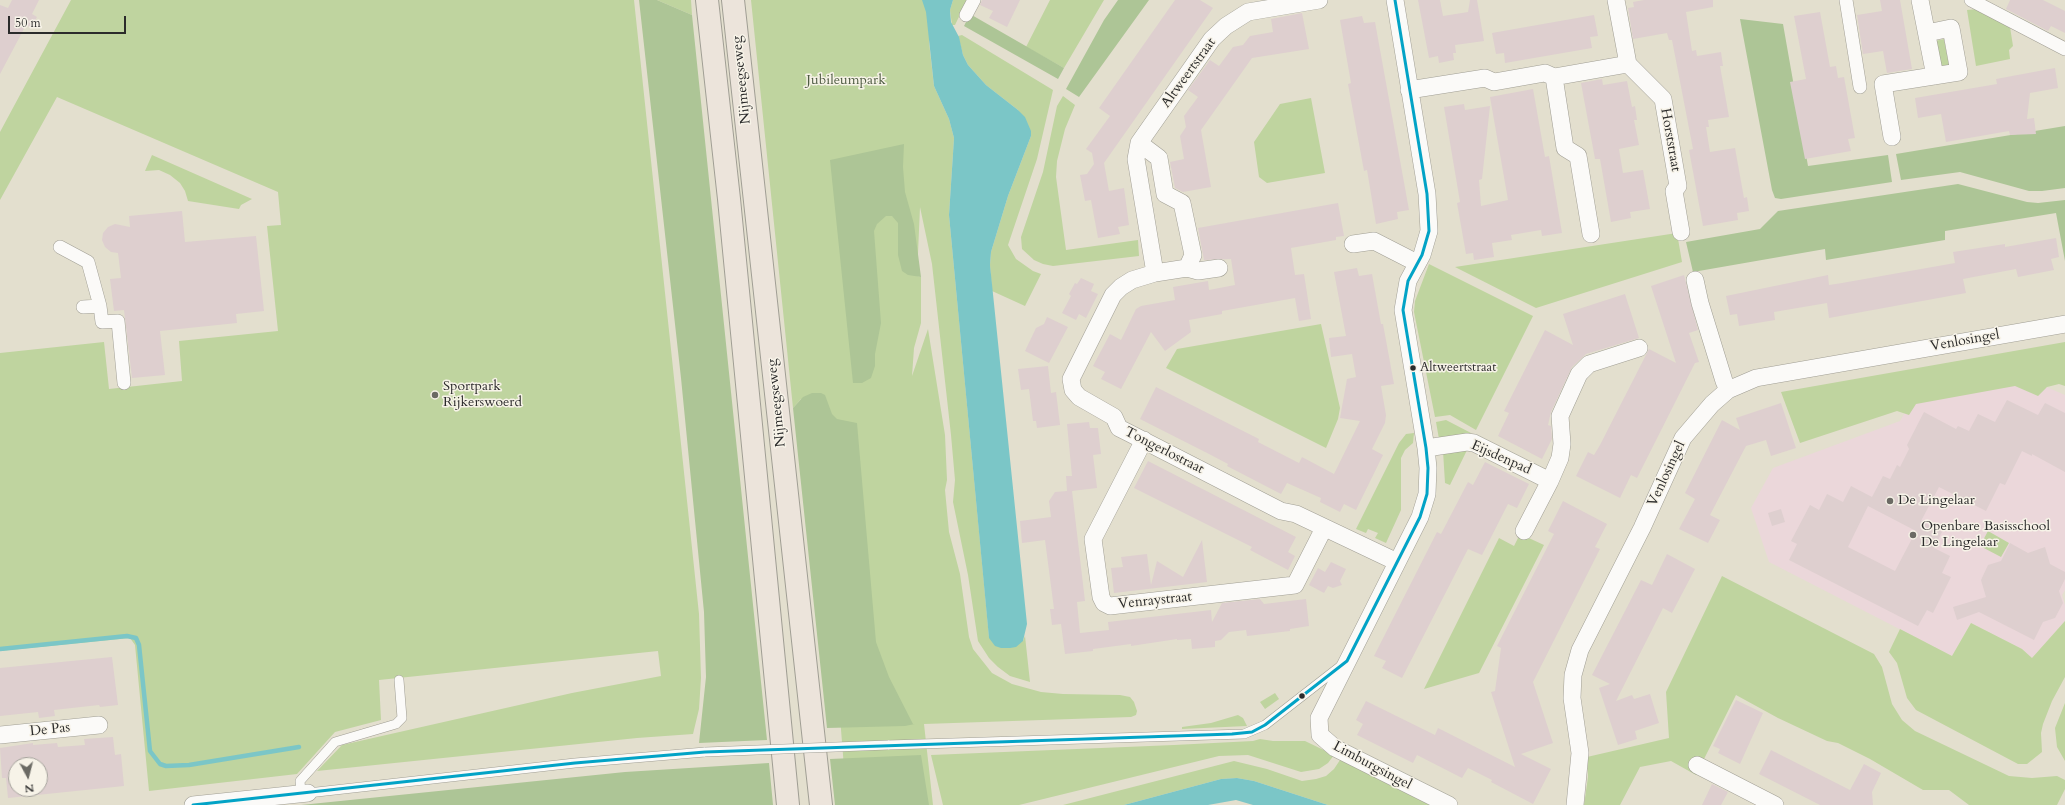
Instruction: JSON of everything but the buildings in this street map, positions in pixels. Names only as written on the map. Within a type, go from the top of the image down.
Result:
[{"type":"highway","name":"Nijmeegseweg","points":[[708,0],[730,207],[788,805]]},
{"type":"highway","name":"Nijmeegseweg","points":[[733,0],[821,805]]},
{"type":"street","points":[[966,15],[974,0]]},
{"type":"street","name":"Altweertstraat","points":[[1138,143],[1212,39],[1226,26],[1248,12],[1319,0]]},
{"type":"street","name":"Limburgsingel","points":[[1395,0],[1427,194],[1429,231],[1417,263],[1408,281],[1403,310],[1426,448],[1428,468],[1427,494],[1420,517],[1319,718],[1320,735],[1335,748],[1449,805]]},
{"type":"street","points":[[1409,90],[1485,78],[1494,82],[1545,73],[1554,78],[1628,64],[1616,0]]},
{"type":"street","points":[[1846,0],[1860,87]]},
{"type":"street","points":[[1920,0],[1935,76]]},
{"type":"street","points":[[1971,0],[2065,49]]},
{"type":"street","points":[[1892,137],[1883,84],[1959,72],[1951,28],[1927,33]]},
{"type":"street","name":"Horststraat","points":[[1628,64],[1663,99],[1678,186],[1674,191],[1681,232]]},
{"type":"street","points":[[1554,78],[1566,148],[1578,156],[1591,234]]},
{"type":"street","points":[[1155,273],[1136,159],[1138,143],[1159,158],[1165,194],[1182,203],[1193,255],[1187,268]]},
{"type":"street","points":[[1353,244],[1374,241],[1417,263]]},
{"type":"street","points":[[60,247],[88,262],[100,306],[102,322],[118,321],[124,383]]},
{"type":"street","name":"Tongerlostraat","points":[[1219,268],[1198,271],[1187,268],[1155,273],[1132,280],[1121,287],[1113,295],[1071,379],[1073,390],[1079,397],[1114,417],[1119,428],[1282,511],[1296,514],[1397,562]]},
{"type":"street","points":[[1695,280],[1700,303],[1728,390]]},
{"type":"street","points":[[83,307],[100,306]]},
{"type":"street","name":"Venlosingel","points":[[1575,805],[1580,753],[1572,698],[1573,675],[1580,650],[1642,528],[1683,438],[1712,404],[1728,390],[1756,378],[2065,324]]},
{"type":"street","points":[[1524,531],[1550,481],[1560,458],[1562,444],[1560,416],[1579,374],[1589,364],[1639,348]]},
{"type":"street","name":"Venraystraat","points":[[1144,440],[1093,539],[1101,597],[1104,604],[1110,606],[1295,585],[1324,528]]},
{"type":"street","name":"Eijsdenpad","points":[[1426,448],[1467,442],[1474,443],[1550,481]]},
{"type":"street","name":"De Pas","points":[[0,735],[100,725]]},
{"type":"street","points":[[1697,764],[1757,801],[1775,805]]},
{"type":"street","points":[[193,805],[304,794]]},
{"type":"lane","points":[[399,680],[402,718],[396,724],[335,742],[300,781],[304,794],[575,763],[705,752],[1244,734],[1265,725],[1347,661]]},
{"type":"shaded area","name":"Openbare Basisschool De Lingelaar","points":[[2006,380],[2044,386],[2065,395],[2065,590],[2062,595],[2065,605],[2065,621],[2032,658],[2022,649],[1971,623],[1952,656],[1769,562],[1751,508],[1773,468],[1900,421],[1915,396]]},
{"type":"green space","name":"Sportpark Rijkerswoerd","points":[[71,0],[634,0],[699,614],[701,678],[699,709],[693,734],[637,738],[317,771],[342,745],[572,693],[661,676],[658,651],[379,680],[381,720],[335,732],[297,774],[149,791],[135,645],[130,638],[0,651],[0,353],[104,342],[109,389],[182,381],[179,341],[278,331],[267,226],[281,225],[278,192],[57,97],[0,200],[0,132]]},
{"type":"green space","points":[[639,0],[657,0],[692,15],[767,740],[699,743],[706,677],[704,612],[681,378]]},
{"type":"green space","points":[[657,0],[691,0],[692,15]]},
{"type":"green space","name":"Jubileumpark","points":[[751,0],[932,0],[929,42],[934,86],[949,119],[954,138],[949,215],[989,637],[1023,641],[1025,636],[1030,682],[1010,676],[998,667],[989,658],[978,641],[968,575],[953,502],[955,480],[932,264],[920,207],[917,276],[921,277],[921,323],[914,348],[912,376],[928,329],[945,435],[947,480],[945,490],[949,532],[960,574],[969,637],[973,649],[992,673],[1012,684],[1041,692],[1120,695],[1130,697],[1134,702],[1137,711],[1136,715],[1131,717],[924,724],[933,805],[847,805],[840,717],[801,399],[793,408]]},
{"type":"green space","points":[[953,0],[967,0],[955,25],[952,25],[950,10]]},
{"type":"green space","points":[[1050,0],[1104,0],[1064,68],[1026,47]]},
{"type":"green space","points":[[1118,0],[1149,0],[1079,97],[1066,89],[1104,20]]},
{"type":"green space","points":[[1978,9],[2010,27],[2013,46],[2009,50],[2010,59],[1976,66],[1967,10]]},
{"type":"green space","points":[[970,14],[1064,68],[1058,79],[964,26]]},
{"type":"green space","points":[[1740,19],[1783,24],[1808,166],[1888,155],[1892,182],[1781,199],[1775,198],[1772,190]]},
{"type":"green space","points":[[962,35],[1053,90],[1037,159],[1008,245],[1016,259],[1033,271],[1041,274],[1025,306],[992,291],[990,265],[991,252],[1008,196],[1031,136],[1018,110],[986,85],[968,65],[963,55],[958,36]]},
{"type":"green space","points":[[1944,39],[1949,65],[1939,67],[1935,41]]},
{"type":"green space","points":[[1063,96],[1075,105],[1065,129],[1057,161],[1056,177],[1066,250],[1138,240],[1139,256],[1053,266],[1034,260],[1022,249],[1021,237],[1043,172],[1057,106]]},
{"type":"green space","points":[[1311,98],[1325,173],[1267,183],[1259,177],[1254,142],[1280,104]]},
{"type":"green space","points":[[2065,126],[2065,188],[2029,191],[1960,172],[1901,180],[1896,154]]},
{"type":"green space","points":[[904,144],[903,167],[905,192],[914,224],[921,277],[908,275],[902,271],[898,255],[898,223],[892,216],[886,216],[877,224],[874,231],[881,323],[875,354],[875,366],[871,378],[862,383],[853,383],[830,160]]},
{"type":"green space","points":[[152,155],[252,199],[241,205],[239,209],[188,201],[185,191],[180,183],[170,175],[159,170],[145,171]]},
{"type":"green space","points":[[1958,184],[2027,202],[2038,203],[2065,200],[2065,261],[2056,213],[1945,231],[1945,240],[1826,260],[1825,249],[1693,272],[1686,242],[1760,229],[1778,211]]},
{"type":"green space","points":[[1677,233],[1682,262],[1536,308],[1455,267]]},
{"type":"green space","points":[[1429,264],[1533,316],[1476,430],[1450,415],[1435,417],[1414,312],[1415,301]]},
{"type":"green space","points":[[1321,324],[1340,408],[1338,419],[1326,448],[1166,368],[1177,349]]},
{"type":"green space","points":[[2065,342],[2065,386],[2059,384],[2047,387],[2038,396],[2015,386],[1916,404],[1909,415],[1897,411],[1800,443],[1781,392]]},
{"type":"green space","points":[[812,393],[821,393],[825,395],[832,414],[837,419],[857,423],[876,642],[889,677],[913,724],[915,724],[905,726],[827,728],[793,408],[803,397]]},
{"type":"green space","points":[[1446,420],[1471,433],[1469,435],[1439,439],[1436,422]]},
{"type":"green space","points":[[1414,433],[1413,443],[1405,450],[1401,458],[1401,510],[1386,543],[1375,538],[1378,533],[1368,529],[1366,533],[1356,529],[1399,443],[1406,434]]},
{"type":"green space","points":[[1469,446],[1450,485],[1445,483],[1443,451]]},
{"type":"green space","points":[[1988,531],[2009,543],[2001,557],[1980,546]]},
{"type":"green space","points":[[1520,534],[1544,545],[1479,673],[1424,689],[1499,538],[1514,546]]},
{"type":"green space","points":[[1722,576],[1874,654],[1882,667],[1892,704],[1902,720],[1915,731],[2009,776],[2032,778],[2057,776],[2065,780],[2065,789],[2057,805],[1969,805],[1949,790],[1923,790],[1870,759],[1838,743],[1827,741],[1778,718],[1736,695],[1696,775],[1671,761],[1640,767],[1620,805],[1584,805],[1588,777],[1587,757],[1669,738],[1666,692]]},
{"type":"green space","points":[[2065,621],[2065,677],[2052,701],[2043,724],[2041,733],[2042,752],[2027,764],[2018,764],[1916,710],[1907,698],[1897,663],[1889,652],[1900,629],[1952,656],[1971,623],[2022,649],[2032,658]]},
{"type":"green space","points":[[1275,693],[1279,699],[1265,709],[1260,702]]},
{"type":"green space","points":[[2065,703],[2065,761],[2057,747],[2055,728]]},
{"type":"green space","points":[[1238,715],[1243,718],[1247,726],[1182,729],[1182,727],[1211,723]]},
{"type":"green space","points":[[1260,739],[1273,741],[1305,741],[1334,755],[1328,763],[1319,769],[1301,772],[1248,755],[1219,756],[1019,805],[943,805],[931,755],[1174,745],[1253,741]]},
{"type":"green space","points":[[921,755],[929,805],[835,805],[830,759]]},
{"type":"green space","points":[[1342,757],[1436,805],[1328,805],[1254,781],[1237,778],[1221,779],[1124,805],[1063,805],[1234,761],[1267,769],[1302,781],[1316,779],[1326,776],[1334,769]]},
{"type":"green space","points":[[769,763],[773,805],[301,805],[625,772]]},
{"type":"water","points":[[922,0],[953,0],[950,10],[951,22],[959,37],[963,55],[968,65],[986,85],[1025,117],[1031,131],[1031,136],[1008,196],[991,252],[990,265],[1027,624],[1023,641],[1016,647],[1010,648],[995,646],[989,638],[949,215],[954,138],[949,119],[934,86],[926,12]]},
{"type":"water","points":[[1237,778],[1254,781],[1328,805],[1253,805],[1236,800],[1208,805],[1124,805],[1221,779]]},
{"type":"waterway","points":[[0,649],[127,636],[136,638],[139,645],[150,751],[160,764],[166,766],[189,765],[299,747]]},
{"type":"transit line","points":[[193,805],[575,763],[705,752],[1232,734],[1252,732],[1265,725],[1347,661],[1420,517],[1427,494],[1428,468],[1426,448],[1403,310],[1408,281],[1422,255],[1429,231],[1427,194],[1395,0]]},
{"type":"place","name":"Altweertstraat","points":[[1413,368]]},
{"type":"place","name":"Sportpark Rijkerswoerd","points":[[435,395]]},
{"type":"place","name":"De Lingelaar","points":[[1890,501]]},
{"type":"place","name":"Openbare Basisschool De Lingelaar","points":[[1913,535]]}]
